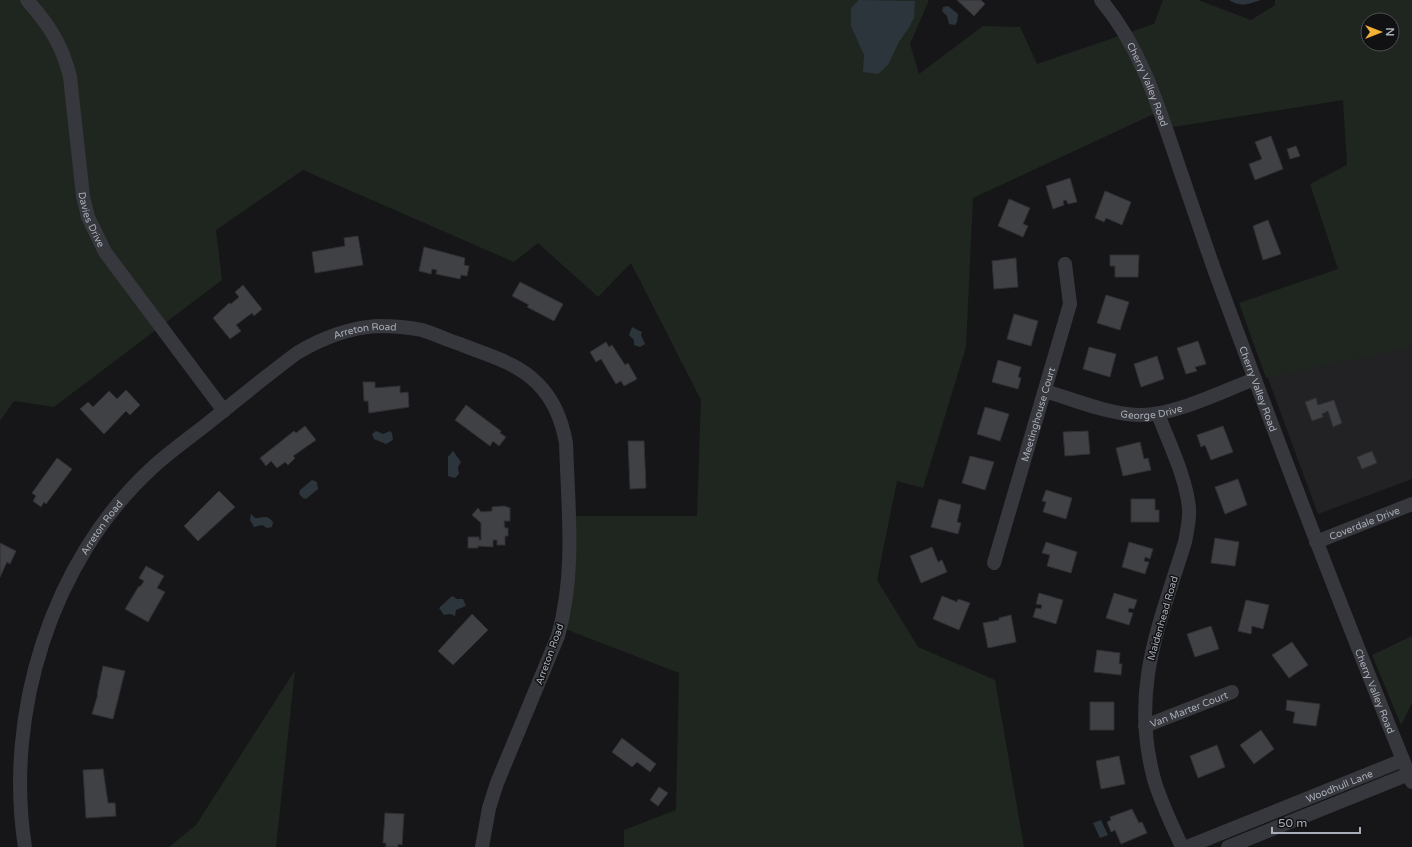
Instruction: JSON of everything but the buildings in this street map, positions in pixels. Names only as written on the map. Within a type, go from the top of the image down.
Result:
[{"type":"street","name":"Davies Drive","points":[[27,0],[48,24],[65,59],[70,77],[83,196],[88,217],[96,235],[106,252],[224,411]]},
{"type":"street","name":"Cherry Valley Road","points":[[1101,0],[1123,30],[1150,82],[1205,244],[1255,379],[1316,542],[1410,778]]},
{"type":"street","name":"Meetinghouse Court","points":[[994,564],[1070,304],[1065,264]]},
{"type":"street","name":"Arreton Road","points":[[25,847],[21,807],[21,746],[26,709],[38,657],[56,607],[84,553],[101,527],[124,497],[150,470],[290,358],[316,342],[340,333],[378,326],[423,330],[508,363],[524,372],[538,383],[556,410],[563,426],[566,451],[570,562],[569,586],[564,613],[558,636],[489,808],[482,847]]},
{"type":"street","name":"George Drive","points":[[1045,391],[1122,414],[1158,414],[1176,409],[1255,379]]},
{"type":"street","name":"Maidenhead Road","points":[[1158,414],[1186,493],[1189,509],[1185,542],[1153,644],[1144,695],[1145,726],[1154,780],[1182,847]]},
{"type":"street","name":"Coverdale Drive","points":[[1316,542],[1412,504]]},
{"type":"street","name":"Van Marter Court","points":[[1145,726],[1232,692]]},
{"type":"street","name":"Woodhull Lane","points":[[1187,847],[1404,760]]},
{"type":"street","name":"Woodhull Lane","points":[[1228,847],[1410,778]]},
{"type":"shaded area","points":[[0,0],[929,0],[910,44],[919,74],[983,26],[1020,27],[1037,64],[1154,24],[1163,0],[1198,0],[1251,20],[1275,5],[1275,0],[1412,0],[1412,347],[1266,378],[1239,303],[1338,269],[1310,184],[1347,165],[1343,100],[1161,129],[1154,114],[973,198],[966,347],[923,488],[897,481],[877,580],[918,647],[995,680],[1024,847],[624,847],[624,830],[676,810],[679,673],[560,627],[568,516],[697,516],[701,400],[631,263],[598,297],[538,243],[514,262],[303,170],[216,230],[222,280],[54,407],[14,401],[0,421]]},
{"type":"shaded area","points":[[859,0],[915,1],[914,18],[899,42],[888,65],[878,74],[863,72],[864,55],[851,26],[851,8]]},
{"type":"shaded area","points":[[1229,0],[1261,0],[1242,5]]},
{"type":"shaded area","points":[[948,6],[958,14],[955,25],[949,24],[947,16],[942,11],[943,7]]},
{"type":"shaded area","points":[[1412,319],[1412,479],[1318,514],[1266,373]]},
{"type":"shaded area","points":[[632,327],[642,332],[641,335],[645,344],[640,347],[634,345],[634,340],[629,335]]},
{"type":"shaded area","points":[[376,431],[383,434],[390,431],[392,433],[393,440],[386,444],[374,439],[372,434]]},
{"type":"shaded area","points":[[453,451],[461,462],[458,467],[459,474],[455,478],[448,476],[448,457]]},
{"type":"shaded area","points":[[312,480],[317,482],[318,489],[306,499],[303,498],[299,494],[300,490]]},
{"type":"shaded area","points":[[251,514],[255,518],[266,517],[270,519],[273,522],[272,527],[267,528],[262,525],[254,527],[250,520]]},
{"type":"shaded area","points":[[452,596],[457,599],[463,599],[466,606],[456,610],[455,616],[450,614],[444,615],[439,608]]},
{"type":"shaded area","points":[[1412,636],[1412,703],[1401,725],[1372,655]]},
{"type":"shaded area","points":[[295,670],[276,847],[169,847],[196,825]]},
{"type":"shaded area","points":[[1101,820],[1108,835],[1100,838],[1093,823]]}]
